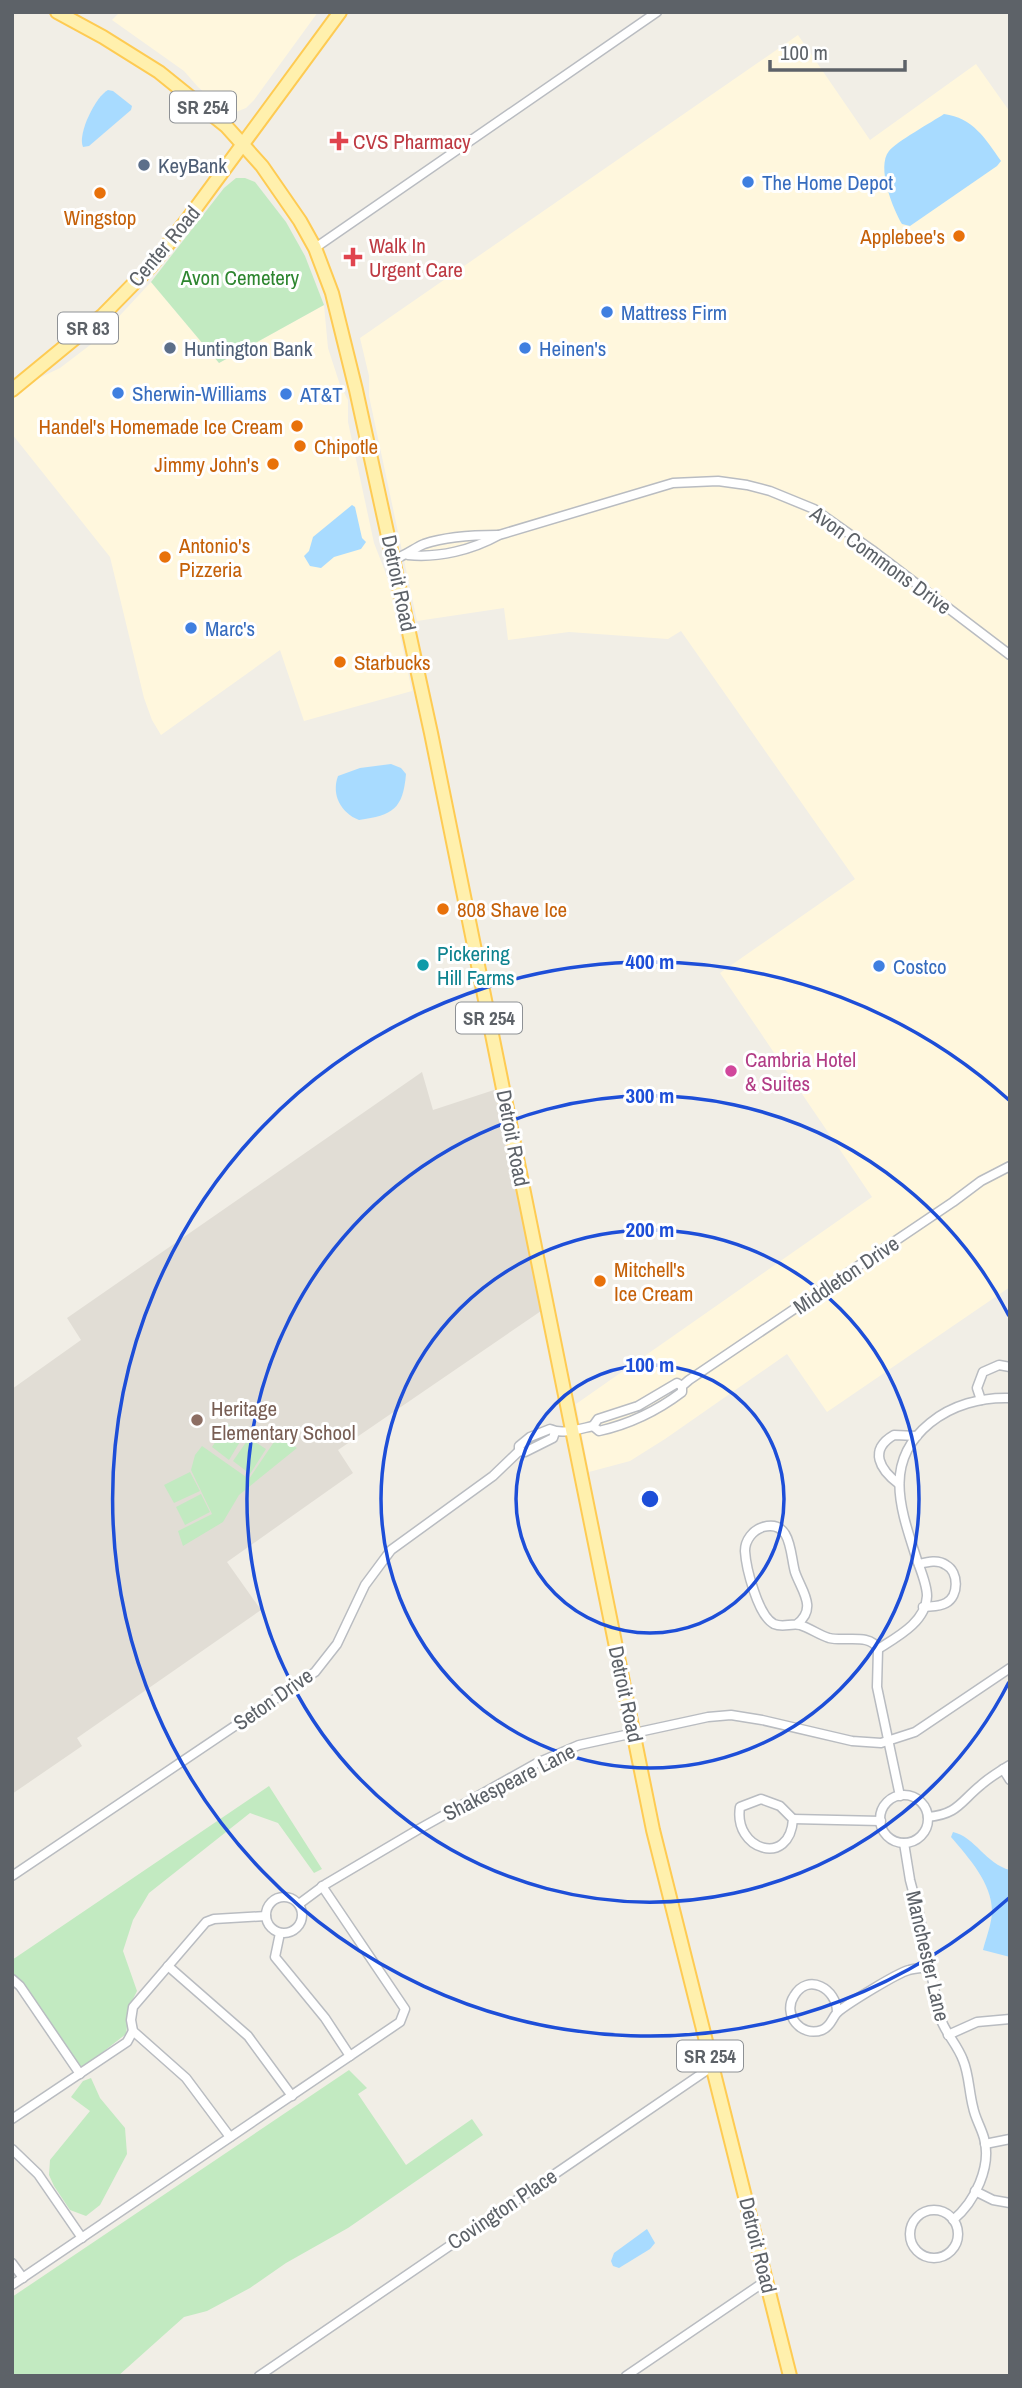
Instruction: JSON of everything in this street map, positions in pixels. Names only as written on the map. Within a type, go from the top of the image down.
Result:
[{"type":"main road","name":"Detroit Road","points":[[57,12],[166,77],[226,126],[243,144],[278,188],[315,248],[342,326],[431,733],[653,1830],[790,2376]]},
{"type":"main road","name":"Center Road","points":[[12,390],[102,316],[150,267],[340,12]]},
{"type":"street","points":[[315,248],[657,12]]},
{"type":"street","name":"Avon Commons Drive","points":[[394,559],[478,547],[499,535],[647,489],[718,481],[747,485],[770,491],[814,509],[1010,654]]},
{"type":"street","name":"Middleton Drive","points":[[572,1431],[593,1426],[598,1419],[638,1406],[677,1383],[682,1385],[981,1181],[1010,1166]]},
{"type":"street","points":[[981,1400],[977,1388],[983,1372],[999,1365],[1010,1367]]},
{"type":"street","points":[[878,1650],[912,1625],[927,1595],[901,1505],[898,1483],[904,1457],[917,1436],[947,1412],[981,1400],[1010,1398]]},
{"type":"street","name":"Seton Drive","points":[[12,1876],[315,1672],[337,1644],[365,1585],[391,1549],[493,1476],[530,1437],[550,1429],[555,1432],[572,1431]]},
{"type":"street","points":[[898,1483],[882,1469],[879,1460],[881,1447],[894,1435],[917,1436]]},
{"type":"street","points":[[797,1624],[805,1616],[808,1604],[796,1574],[791,1544],[779,1529],[762,1527],[754,1531],[746,1543],[751,1580],[767,1619],[780,1626],[797,1624],[832,1639],[873,1642],[878,1650],[877,1687],[900,1796]]},
{"type":"street","points":[[919,1564],[934,1562],[947,1565],[952,1569],[956,1581],[950,1601],[943,1605],[923,1607]]},
{"type":"street","name":"Shakespeare Lane","points":[[299,1904],[322,1886],[537,1763],[579,1745],[708,1717],[731,1715],[852,1741],[871,1744],[888,1741],[925,1726],[1010,1668]]},
{"type":"street","points":[[928,1817],[944,1815],[957,1809],[981,1784],[1006,1767],[1010,1780]]},
{"type":"street","points":[[900,1796],[910,1796],[920,1802],[928,1817],[927,1828],[920,1838],[904,1843],[888,1836],[881,1821],[881,1813],[887,1803],[900,1796]]},
{"type":"street","points":[[793,1819],[793,1828],[787,1840],[774,1848],[761,1849],[746,1836],[739,1812],[740,1807],[761,1799],[780,1806],[793,1819],[881,1821]]},
{"type":"street","name":"Manchester Lane","points":[[904,1843],[940,2017],[963,2060],[973,2110],[985,2144],[983,2172],[966,2207],[953,2220]]},
{"type":"street","points":[[12,2286],[400,2022],[405,2009],[322,1886]]},
{"type":"street","points":[[287,1897],[299,1904],[303,1916],[300,1924],[290,1933],[280,1933],[271,1927],[266,1916],[270,1904],[287,1897]]},
{"type":"street","points":[[12,2105],[16,2117],[127,2042],[132,2031],[133,2007],[206,1922],[214,1919],[266,1916]]},
{"type":"street","points":[[280,1933],[275,1957],[325,2018],[350,2056]]},
{"type":"street","points":[[168,1966],[248,2036],[292,2095]]},
{"type":"street","points":[[837,2012],[832,1993],[814,1984],[796,1992],[790,2004],[792,2018],[800,2028],[820,2031],[835,2019],[837,2012],[906,1970],[930,1968]]},
{"type":"street","points":[[12,1979],[20,1986],[80,2074]]},
{"type":"street","points":[[948,2035],[977,2022],[1010,2019]]},
{"type":"street","points":[[132,2031],[186,2078],[230,2137]]},
{"type":"street","name":"Covington Place","points":[[260,2376],[713,2066]]},
{"type":"street","points":[[985,2144],[1010,2139]]},
{"type":"street","points":[[12,2149],[38,2174],[82,2238]]},
{"type":"street","points":[[975,2191],[993,2200],[1010,2203]]},
{"type":"street","points":[[941,2211],[953,2220],[957,2226],[957,2241],[949,2253],[935,2258],[916,2249],[910,2235],[919,2215],[941,2211]]},
{"type":"street","points":[[12,2263],[23,2278]]},
{"type":"street","points":[[625,2376],[767,2280]]},
{"type":"shaded area","points":[[120,12],[318,12],[254,100],[246,108],[236,112],[224,110],[184,71],[112,20]]},
{"type":"shaded area","points":[[798,35],[870,140],[976,64],[1010,112],[1010,1287],[827,1412],[787,1354],[630,1461],[589,1472],[576,1404],[872,1197],[720,973],[855,879],[681,631],[668,639],[569,632],[508,640],[504,608],[417,621],[369,396],[369,376],[360,338]]},
{"type":"shaded area","points":[[151,282],[219,363],[324,305],[328,348],[348,400],[348,422],[374,543],[388,579],[412,691],[304,721],[280,650],[161,735],[144,698],[110,557],[12,434],[12,398],[39,378],[60,368],[98,339]]},
{"type":"shaded area","name":"Heritage Elementary School","points":[[422,1072],[433,1110],[497,1089],[541,1311],[338,1450],[353,1473],[227,1562],[261,1610],[77,1738],[82,1746],[12,1794],[12,1389],[81,1340],[67,1318]]},
{"type":"green space","name":"Avon Cemetery","points":[[236,178],[255,182],[286,222],[305,256],[324,305],[219,363],[151,282],[224,188]]},
{"type":"green space","points":[[227,1424],[244,1435],[229,1460],[212,1447]]},
{"type":"green space","points":[[278,1436],[297,1448],[239,1495],[223,1522],[183,1546],[178,1531],[212,1514],[191,1470],[195,1455],[202,1446],[249,1479]]},
{"type":"green space","points":[[249,1438],[266,1449],[250,1474],[233,1461]]},
{"type":"green space","points":[[190,1472],[200,1491],[174,1503],[164,1485]]},
{"type":"green space","points":[[201,1494],[210,1512],[185,1525],[176,1507]]},
{"type":"green space","points":[[269,1786],[322,1869],[314,1873],[278,1823],[250,1813],[149,1893],[133,1920],[123,1951],[137,1991],[130,2005],[126,2034],[81,2069],[12,1976],[12,1960]]},
{"type":"green space","points":[[349,2070],[367,2088],[358,2094],[406,2165],[472,2119],[483,2135],[348,2228],[286,2263],[250,2288],[207,2311],[184,2317],[118,2376],[12,2376],[12,2297]]},
{"type":"green space","points":[[91,2078],[100,2098],[125,2128],[127,2154],[100,2205],[86,2216],[70,2210],[49,2175],[50,2160],[90,2111],[71,2097],[83,2081]]},
{"type":"water","points":[[108,90],[132,106],[131,110],[89,146],[83,147],[83,133],[89,116],[98,100]]},
{"type":"water","points":[[944,114],[971,125],[984,137],[1001,161],[910,226],[902,224],[887,188],[885,158],[899,143]]},
{"type":"water","points":[[352,505],[355,507],[362,538],[366,542],[361,549],[334,557],[321,568],[310,566],[304,556],[309,551],[313,537]]},
{"type":"water","points":[[391,764],[401,768],[406,774],[399,803],[380,816],[359,820],[347,813],[337,796],[338,776],[360,768]]},
{"type":"water","points":[[953,1832],[968,1839],[994,1862],[1010,1870],[1010,1957],[983,1950],[991,1920],[991,1901],[978,1871],[951,1837]]},
{"type":"water","points":[[647,2229],[655,2243],[650,2249],[619,2268],[613,2266],[611,2261],[614,2253]]},
{"type":"place","name":"CVS Pharmacy","points":[[339,141]]},
{"type":"place","name":"KeyBank","points":[[144,165]]},
{"type":"place","name":"The Home Depot","points":[[748,182]]},
{"type":"place","name":"Wingstop","points":[[100,193]]},
{"type":"place","name":"Applebee's","points":[[959,236]]},
{"type":"place","name":"Walk In Urgent Care","points":[[353,257]]},
{"type":"place","name":"Mattress Firm","points":[[607,312]]},
{"type":"place","name":"Huntington Bank","points":[[170,348]]},
{"type":"place","name":"Heinen's","points":[[525,348]]},
{"type":"place","name":"Sherwin-Williams","points":[[118,393]]},
{"type":"place","name":"AT&T","points":[[286,394]]},
{"type":"place","name":"Handel's Homemade Ice Cream","points":[[297,426]]},
{"type":"place","name":"Chipotle","points":[[300,446]]},
{"type":"place","name":"Jimmy John's","points":[[273,464]]},
{"type":"place","name":"Antonio's Pizzeria","points":[[165,557]]},
{"type":"place","name":"Marc's","points":[[191,628]]},
{"type":"place","name":"Starbucks","points":[[340,662]]},
{"type":"place","name":"808 Shave Ice","points":[[443,909]]},
{"type":"place","name":"Pickering Hill Farms","points":[[423,965]]},
{"type":"place","name":"Costco","points":[[879,966]]},
{"type":"place","name":"Cambria Hotel & Suites","points":[[731,1071]]},
{"type":"place","name":"Mitchell's Ice Cream","points":[[600,1281]]},
{"type":"place","name":"Heritage Elementary School","points":[[197,1420]]}]
